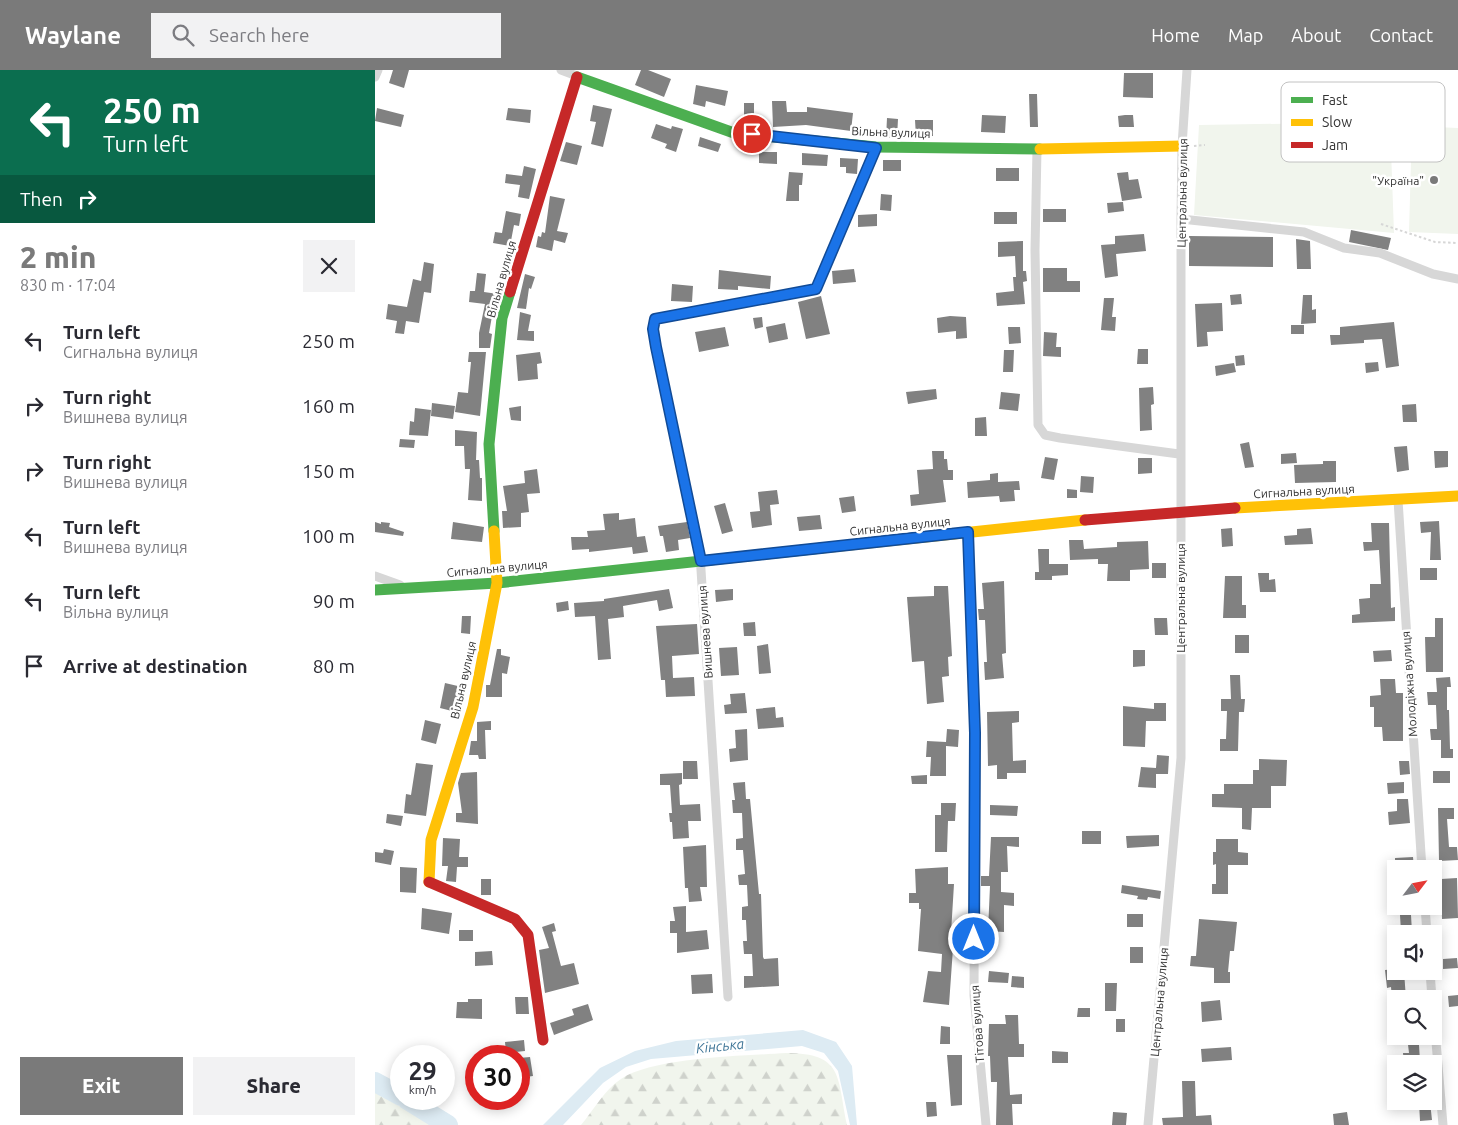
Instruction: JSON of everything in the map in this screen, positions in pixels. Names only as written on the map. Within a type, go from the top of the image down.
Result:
[{"type":"street","points":[[375,77],[378,70]]},
{"type":"street","points":[[561,70],[577,76]]},
{"type":"street","name":"Центральна вулиця","points":[[1148,1125],[1181,758],[1179,454],[1181,218],[1182,146],[1187,70]]},
{"type":"street","name":"Вільна вулиця","points":[[543,1040],[528,935],[515,919],[429,883],[431,840],[473,707],[497,583],[489,444],[502,318],[577,76],[734,133],[876,148],[1182,146]]},
{"type":"street","name":"Вишнева вулиця","points":[[728,997],[701,561],[653,329],[655,319],[816,289],[876,148]]},
{"type":"street","points":[[1037,148],[1035,250],[1038,425],[1045,435],[1179,454]]},
{"type":"street","points":[[1181,218],[1304,232],[1344,248],[1380,252],[1433,274],[1458,279]]},
{"type":"street","name":"Сигнальна вулиця","points":[[375,590],[497,583],[968,532],[1180,512],[1458,496]]},
{"type":"street","name":"Молодіжна вулиця","points":[[1398,500],[1421,860]]},
{"type":"street","name":"Тітова вулиця","points":[[968,532],[975,733],[974,995],[986,1125]]},
{"type":"street","points":[[375,576],[409,588]]},
{"type":"street","points":[[1436,1045],[1443,1125]]},
{"type":"path","points":[[1381,224],[1435,242],[1458,243]]},
{"type":"green space","points":[[1281,124],[1281,162],[1391,162],[1394,233],[1194,215],[1199,125]]},
{"type":"green space","name":"\"Україна\"","points":[[1445,127],[1458,128],[1458,234],[1409,232],[1411,162],[1445,162]]},
{"type":"green space","points":[[786,1053],[805,1054],[828,1063],[839,1081],[847,1125],[581,1125],[599,1100],[615,1083],[636,1072],[677,1062]]},
{"type":"green space","points":[[375,1092],[390,1101],[390,1110],[406,1110],[432,1125],[375,1125]]},
{"type":"water","points":[[803,1030],[836,1042],[852,1066],[857,1125],[850,1125],[838,1071],[824,1053],[802,1046],[651,1059],[626,1067],[603,1083],[563,1125],[543,1125],[600,1068],[635,1051],[676,1041]]},
{"type":"building","points":[[393,70],[409,70],[404,88],[389,83]]},
{"type":"building","points":[[641,70],[648,70],[671,79],[664,97],[635,85]]},
{"type":"building","points":[[1124,73],[1153,73],[1153,98],[1123,97]]},
{"type":"building","points":[[696,85],[728,91],[725,106],[706,101],[705,107],[693,104]]},
{"type":"building","points":[[1029,94],[1037,94],[1038,127],[1030,127]]},
{"type":"building","points":[[772,101],[786,101],[787,112],[807,112],[807,107],[853,113],[851,131],[806,125],[773,127]]},
{"type":"building","points":[[744,103],[754,103],[754,121],[744,121]]},
{"type":"building","points":[[593,105],[612,109],[603,147],[591,144],[596,122],[590,121]]},
{"type":"building","points":[[377,108],[404,115],[401,127],[375,121]]},
{"type":"building","points":[[508,108],[531,110],[530,123],[506,120]]},
{"type":"building","points":[[982,115],[1006,116],[1005,133],[981,132]]},
{"type":"building","points":[[1133,115],[1134,127],[1119,127],[1118,116]]},
{"type":"building","points":[[887,118],[898,119],[897,138],[886,138]]},
{"type":"building","points":[[915,120],[933,120],[933,136],[916,137]]},
{"type":"building","points":[[656,124],[671,129],[672,126],[683,129],[676,152],[665,148],[667,144],[651,138]]},
{"type":"building","points":[[700,137],[721,144],[718,152],[698,146]]},
{"type":"building","points":[[566,142],[582,146],[577,165],[560,161]]},
{"type":"building","points":[[759,152],[777,152],[777,164],[759,163]]},
{"type":"building","points":[[802,153],[828,155],[827,166],[802,165]]},
{"type":"building","points":[[840,158],[858,159],[857,174],[846,173],[846,167],[840,167]]},
{"type":"building","points":[[883,160],[901,160],[901,171],[883,171]]},
{"type":"building","points":[[524,166],[536,169],[529,199],[518,197],[520,185],[505,183],[506,174],[522,176]]},
{"type":"building","points":[[996,168],[1019,168],[1019,181],[996,181]]},
{"type":"building","points":[[789,172],[803,173],[802,185],[799,185],[799,201],[786,201]]},
{"type":"building","points":[[1128,172],[1129,180],[1138,179],[1142,198],[1122,201],[1117,173]]},
{"type":"building","points":[[881,194],[892,195],[891,211],[880,210]]},
{"type":"building","points":[[550,196],[565,199],[557,231],[568,233],[565,243],[554,240],[552,251],[536,247],[538,236],[541,237],[542,232],[545,233]]},
{"type":"building","points":[[1123,202],[1124,211],[1108,213],[1107,203]]},
{"type":"building","points":[[1043,209],[1066,209],[1066,222],[1043,222]]},
{"type":"building","points":[[506,211],[521,214],[519,226],[514,225],[510,246],[493,243],[495,232],[502,233]]},
{"type":"building","points":[[994,212],[1017,212],[1017,224],[994,224]]},
{"type":"building","points":[[877,214],[877,226],[858,227],[858,215]]},
{"type":"building","points":[[1351,230],[1391,238],[1388,250],[1349,242]]},
{"type":"building","points":[[1144,234],[1146,251],[1116,254],[1118,276],[1105,278],[1101,245],[1115,244],[1115,236]]},
{"type":"building","points":[[1189,236],[1273,237],[1273,267],[1189,266]]},
{"type":"building","points":[[1296,239],[1310,241],[1311,269],[1297,269]]},
{"type":"building","points":[[1023,241],[1023,271],[1026,271],[1027,281],[1023,282],[1025,304],[997,306],[996,293],[1014,291],[1013,277],[1016,277],[1015,256],[998,257],[998,242]]},
{"type":"building","points":[[424,262],[434,264],[431,293],[424,292],[419,323],[406,321],[404,334],[395,333],[397,321],[386,319],[388,304],[407,307],[413,279],[421,281]]},
{"type":"building","points":[[1043,268],[1067,268],[1067,281],[1080,281],[1080,292],[1043,292]]},
{"type":"building","points":[[854,269],[856,282],[833,284],[832,271]]},
{"type":"building","points":[[719,270],[771,276],[770,289],[738,286],[738,290],[718,289]]},
{"type":"building","points":[[477,273],[486,274],[484,292],[498,294],[489,333],[492,334],[490,348],[479,348],[479,333],[485,304],[469,302],[470,291],[475,291]]},
{"type":"building","points":[[525,274],[535,277],[531,289],[529,288],[526,309],[517,308]]},
{"type":"building","points":[[672,284],[693,286],[692,302],[671,301]]},
{"type":"building","points":[[1241,294],[1242,304],[1231,305],[1230,295]]},
{"type":"building","points":[[1303,295],[1312,295],[1312,310],[1316,309],[1316,323],[1301,324]]},
{"type":"building","points":[[821,296],[830,334],[806,339],[798,302]]},
{"type":"building","points":[[1104,298],[1114,298],[1112,317],[1116,317],[1115,331],[1101,330]]},
{"type":"building","points":[[1222,303],[1223,331],[1207,332],[1208,346],[1197,347],[1195,304]]},
{"type":"building","points":[[520,312],[531,315],[528,331],[534,331],[534,341],[517,340]]},
{"type":"building","points":[[950,316],[966,317],[967,338],[956,339],[956,331],[938,333],[937,318]]},
{"type":"building","points":[[762,317],[763,327],[755,329],[753,318]]},
{"type":"building","points":[[1394,322],[1399,366],[1386,368],[1382,339],[1364,340],[1364,343],[1331,345],[1330,335],[1340,335],[1340,327]]},
{"type":"building","points":[[785,323],[788,339],[769,343],[766,327]]},
{"type":"building","points":[[1291,325],[1304,325],[1304,334],[1291,334]]},
{"type":"building","points":[[725,327],[729,346],[699,352],[695,332]]},
{"type":"building","points":[[1008,327],[1020,327],[1021,343],[1009,344]]},
{"type":"building","points":[[1044,332],[1057,333],[1056,347],[1061,347],[1061,357],[1043,356]]},
{"type":"building","points":[[1138,349],[1148,349],[1148,364],[1137,364]]},
{"type":"building","points":[[1004,350],[1014,350],[1013,372],[1003,372]]},
{"type":"building","points":[[469,352],[486,352],[480,416],[455,412],[458,392],[468,393],[471,362],[468,362]]},
{"type":"building","points":[[540,352],[542,363],[537,364],[538,379],[518,381],[516,355]]},
{"type":"building","points":[[1244,355],[1245,365],[1236,366],[1235,356]]},
{"type":"building","points":[[1378,362],[1379,371],[1366,373],[1365,363]]},
{"type":"building","points":[[1234,363],[1236,372],[1216,376],[1215,366]]},
{"type":"building","points":[[1153,387],[1154,404],[1151,405],[1152,430],[1140,431],[1139,388]]},
{"type":"building","points":[[936,389],[937,399],[908,404],[906,392]]},
{"type":"building","points":[[1001,392],[1020,394],[1018,411],[999,409]]},
{"type":"building","points":[[432,403],[455,406],[453,419],[431,416]]},
{"type":"building","points":[[1416,404],[1417,422],[1403,422],[1402,405]]},
{"type":"building","points":[[521,406],[521,421],[511,420],[509,408]]},
{"type":"building","points":[[415,408],[431,410],[428,436],[409,435],[410,421],[414,422]]},
{"type":"building","points":[[986,417],[987,436],[975,436],[975,418]]},
{"type":"building","points":[[455,430],[477,432],[476,460],[479,460],[480,478],[482,478],[482,501],[468,500],[470,469],[465,469],[464,446],[455,446]]},
{"type":"building","points":[[400,439],[415,440],[414,448],[399,447]]},
{"type":"building","points":[[1249,442],[1254,467],[1245,468],[1240,444]]},
{"type":"building","points":[[1407,446],[1409,470],[1397,472],[1394,447]]},
{"type":"building","points":[[932,451],[944,451],[944,459],[947,459],[948,470],[953,470],[953,480],[943,480],[946,502],[911,506],[910,495],[919,494],[917,470],[933,469]]},
{"type":"building","points":[[1434,451],[1448,451],[1448,467],[1435,468]]},
{"type":"building","points":[[1296,453],[1297,463],[1281,464],[1281,454]]},
{"type":"building","points":[[1045,457],[1058,459],[1054,480],[1041,478]]},
{"type":"building","points":[[1138,458],[1152,458],[1152,473],[1138,474]]},
{"type":"building","points":[[1323,461],[1336,461],[1336,482],[1295,483],[1294,465],[1323,464]]},
{"type":"building","points":[[537,469],[540,493],[527,494],[529,512],[521,513],[521,527],[503,528],[502,511],[507,511],[503,486],[525,483],[524,471]]},
{"type":"building","points":[[998,473],[998,482],[1019,481],[1020,490],[1014,490],[1015,501],[1000,502],[999,496],[968,498],[967,482],[990,480],[990,474]]},
{"type":"building","points":[[1081,476],[1094,477],[1093,493],[1080,492]]},
{"type":"building","points":[[1067,489],[1077,490],[1077,498],[1067,498]]},
{"type":"building","points":[[777,490],[779,504],[770,505],[772,525],[752,528],[750,512],[760,511],[758,492]]},
{"type":"building","points":[[854,496],[856,511],[842,513],[839,498]]},
{"type":"building","points":[[725,503],[733,531],[722,534],[714,506]]},
{"type":"building","points":[[619,513],[619,520],[635,518],[637,537],[645,536],[648,552],[633,554],[632,547],[589,552],[589,549],[572,550],[571,537],[588,537],[587,531],[605,530],[603,514]]},
{"type":"building","points":[[820,515],[822,529],[799,531],[797,517]]},
{"type":"building","points":[[1439,521],[1441,560],[1430,560],[1431,532],[1421,533],[1420,522]]},
{"type":"building","points":[[375,522],[381,524],[381,522],[390,523],[389,527],[404,532],[403,536],[375,532]]},
{"type":"building","points":[[453,522],[484,527],[482,542],[451,539]]},
{"type":"building","points":[[687,522],[690,538],[678,540],[679,550],[666,552],[663,536],[660,536],[658,526]]},
{"type":"building","points":[[1371,523],[1389,523],[1391,608],[1395,607],[1395,621],[1352,623],[1352,615],[1360,614],[1359,599],[1370,598],[1370,584],[1381,584],[1379,550],[1364,551],[1363,542],[1372,542]]},
{"type":"building","points":[[1232,528],[1233,546],[1222,547],[1221,529]]},
{"type":"building","points":[[1311,528],[1313,544],[1285,545],[1284,536],[1297,535],[1297,529]]},
{"type":"building","points":[[1069,540],[1083,540],[1084,549],[1117,547],[1117,542],[1148,541],[1149,569],[1130,570],[1130,581],[1107,581],[1108,564],[1098,564],[1098,559],[1070,560]]},
{"type":"building","points":[[1038,549],[1049,549],[1049,564],[1068,564],[1068,575],[1052,576],[1052,580],[1035,580],[1035,572],[1039,572]]},
{"type":"building","points":[[1152,563],[1166,563],[1166,578],[1152,578]]},
{"type":"building","points":[[1420,568],[1437,568],[1437,580],[1420,580]]},
{"type":"building","points":[[1258,573],[1269,573],[1269,580],[1275,579],[1276,592],[1260,592]]},
{"type":"building","points":[[1225,576],[1242,576],[1242,605],[1246,605],[1246,618],[1223,618]]},
{"type":"building","points":[[1004,581],[1006,653],[1002,654],[1004,678],[985,680],[984,662],[987,662],[985,620],[979,620],[978,609],[984,609],[982,583]]},
{"type":"building","points":[[934,586],[948,586],[952,656],[948,657],[949,676],[942,677],[944,702],[927,704],[924,661],[912,662],[907,597],[934,596]]},
{"type":"building","points":[[669,589],[673,608],[659,611],[657,600],[623,606],[624,617],[608,619],[611,659],[598,660],[595,616],[575,617],[574,603],[604,601],[604,599]]},
{"type":"building","points":[[733,589],[733,600],[716,602],[715,590]]},
{"type":"building","points":[[568,601],[569,610],[557,612],[556,603]]},
{"type":"building","points":[[462,616],[471,616],[470,634],[461,633]]},
{"type":"building","points":[[1154,618],[1167,618],[1168,635],[1155,635]]},
{"type":"building","points":[[1435,618],[1443,618],[1443,672],[1426,672],[1425,637],[1435,637]]},
{"type":"building","points":[[755,622],[756,636],[744,636],[743,623]]},
{"type":"building","points":[[697,624],[699,654],[672,656],[673,678],[694,677],[695,696],[666,697],[665,680],[661,680],[656,626]]},
{"type":"building","points":[[1235,635],[1249,635],[1249,653],[1235,653]]},
{"type":"building","points":[[768,644],[771,673],[759,674],[757,646]]},
{"type":"building","points":[[737,647],[739,675],[721,676],[719,648]]},
{"type":"building","points":[[497,649],[501,649],[501,655],[510,657],[507,674],[502,673],[502,697],[486,697],[486,685],[490,685]]},
{"type":"building","points":[[1133,650],[1145,650],[1145,666],[1133,667]]},
{"type":"building","points":[[1391,650],[1392,661],[1374,662],[1373,651]]},
{"type":"building","points":[[1230,675],[1240,675],[1241,699],[1245,699],[1244,712],[1239,712],[1238,751],[1220,751],[1220,739],[1226,739],[1227,711],[1221,711],[1221,699],[1231,699]]},
{"type":"building","points":[[1450,677],[1451,687],[1447,687],[1447,710],[1449,710],[1450,749],[1453,749],[1453,758],[1441,758],[1441,740],[1431,740],[1430,729],[1437,729],[1436,705],[1428,705],[1427,692],[1437,692],[1436,678]]},
{"type":"building","points":[[1380,679],[1395,679],[1396,693],[1403,693],[1403,741],[1383,741],[1382,727],[1374,727],[1374,707],[1370,707],[1370,696],[1381,695]]},
{"type":"building","points":[[445,683],[462,687],[456,712],[440,708]]},
{"type":"building","points":[[745,693],[747,713],[725,714],[724,705],[731,704],[730,694]]},
{"type":"building","points":[[1154,703],[1166,703],[1166,721],[1146,721],[1145,747],[1123,746],[1123,706],[1154,709]]},
{"type":"building","points":[[775,707],[776,718],[783,717],[784,727],[758,729],[756,709]]},
{"type":"building","points":[[1019,711],[1019,722],[1012,723],[1013,761],[1026,760],[1026,773],[1007,773],[1007,779],[997,779],[997,765],[988,766],[987,712]]},
{"type":"building","points":[[425,720],[441,724],[436,744],[421,740]]},
{"type":"building","points":[[491,721],[491,730],[485,730],[486,759],[479,759],[478,755],[469,755],[471,741],[477,741],[477,722]]},
{"type":"building","points":[[747,729],[748,760],[730,762],[729,749],[736,748],[735,730]]},
{"type":"building","points":[[947,729],[959,730],[958,747],[946,746],[946,776],[930,776],[931,757],[926,757],[927,741],[946,742]]},
{"type":"building","points":[[1157,755],[1169,756],[1168,774],[1156,774],[1156,788],[1138,787],[1141,767],[1156,768]]},
{"type":"building","points":[[1259,759],[1287,760],[1286,786],[1271,786],[1271,808],[1252,808],[1251,830],[1242,829],[1242,808],[1212,807],[1212,794],[1224,794],[1224,784],[1253,784],[1253,770],[1259,770]]},
{"type":"building","points":[[683,761],[697,761],[698,779],[683,779]]},
{"type":"building","points":[[1399,761],[1409,761],[1410,774],[1400,775]]},
{"type":"building","points":[[416,763],[433,765],[426,816],[404,813],[406,794],[411,795]]},
{"type":"building","points":[[1433,771],[1450,771],[1450,783],[1433,783]]},
{"type":"building","points":[[477,772],[478,824],[456,822],[456,813],[462,813],[458,783],[461,773]]},
{"type":"building","points":[[682,773],[682,784],[679,785],[680,805],[700,804],[701,821],[688,821],[689,838],[673,839],[672,822],[670,822],[669,813],[672,813],[670,785],[660,785],[660,774]]},
{"type":"building","points":[[927,775],[927,784],[912,784],[911,776]]},
{"type":"building","points":[[745,782],[746,799],[750,799],[759,894],[761,894],[763,957],[764,959],[778,958],[779,986],[744,988],[744,976],[753,976],[752,954],[744,954],[743,941],[747,941],[746,920],[742,920],[742,907],[748,906],[747,885],[739,885],[738,875],[745,874],[743,850],[736,850],[736,839],[743,838],[742,813],[733,813],[732,800],[735,800],[733,783]]},
{"type":"building","points":[[1404,782],[1404,793],[1388,794],[1387,783]]},
{"type":"building","points":[[1397,799],[1408,799],[1410,823],[1389,825],[1388,812],[1397,811]]},
{"type":"building","points":[[941,803],[956,803],[955,821],[948,821],[947,852],[935,852],[935,815],[941,815]]},
{"type":"building","points":[[990,805],[1018,806],[1017,816],[990,815]]},
{"type":"building","points":[[1438,808],[1454,808],[1454,819],[1447,819],[1449,847],[1457,847],[1458,860],[1439,860]]},
{"type":"building","points":[[387,814],[403,816],[401,826],[386,823]]},
{"type":"building","points":[[1082,831],[1101,831],[1101,844],[1082,844]]},
{"type":"building","points":[[1159,835],[1159,846],[1127,848],[1126,836]]},
{"type":"building","points":[[991,837],[1019,837],[1019,847],[1007,846],[1008,872],[1001,872],[1001,892],[1014,893],[1014,906],[1004,905],[1004,932],[988,931],[990,886],[981,886],[981,876],[989,876]]},
{"type":"building","points":[[443,838],[460,839],[459,857],[468,857],[468,867],[457,867],[456,882],[446,881],[448,866],[442,866]]},
{"type":"building","points":[[1216,839],[1238,839],[1238,852],[1248,853],[1248,865],[1228,865],[1228,894],[1212,894],[1212,884],[1216,884],[1216,864],[1213,865],[1213,852],[1216,852]]},
{"type":"building","points":[[706,845],[707,887],[700,887],[702,901],[689,902],[688,888],[685,888],[683,847]]},
{"type":"building","points":[[384,849],[394,851],[391,865],[375,862],[375,852],[383,853]]},
{"type":"building","points":[[1413,857],[1413,860],[1395,860],[1395,858]]},
{"type":"building","points":[[400,867],[417,868],[416,893],[400,892]]},
{"type":"building","points":[[948,867],[948,884],[954,884],[951,933],[954,934],[949,1005],[923,1002],[928,971],[941,972],[942,954],[918,951],[921,909],[919,909],[919,903],[909,903],[909,893],[916,893],[915,869]]},
{"type":"building","points":[[1457,878],[1458,918],[1442,919],[1443,879]]},
{"type":"building","points":[[481,879],[491,879],[491,895],[481,895]]},
{"type":"building","points":[[1122,885],[1161,891],[1160,899],[1148,897],[1147,900],[1137,899],[1138,896],[1121,893]]},
{"type":"building","points":[[686,906],[686,932],[707,930],[709,949],[677,953],[677,933],[670,933],[670,921],[675,921],[673,907]]},
{"type":"building","points":[[422,908],[452,913],[449,934],[421,929]]},
{"type":"building","points":[[1127,914],[1143,914],[1143,927],[1127,927]]},
{"type":"building","points":[[1400,915],[1411,915],[1412,925],[1401,925]]},
{"type":"building","points":[[1199,919],[1237,922],[1234,951],[1230,951],[1228,972],[1230,972],[1230,983],[1214,983],[1214,968],[1190,966],[1191,956],[1196,956]]},
{"type":"building","points":[[554,923],[556,931],[552,932],[561,966],[574,963],[579,984],[545,993],[539,950],[549,948],[542,927]]},
{"type":"building","points":[[459,930],[473,930],[473,941],[459,941]]},
{"type":"building","points":[[1130,947],[1143,947],[1143,963],[1130,963]]},
{"type":"building","points":[[492,951],[493,965],[475,966],[475,952]]},
{"type":"building","points":[[1457,958],[1458,968],[1443,969],[1443,959]]},
{"type":"building","points":[[1385,970],[1387,970],[1387,980],[1405,980],[1405,990],[1391,990],[1391,987],[1387,988]]},
{"type":"building","points":[[989,971],[1009,973],[1008,983],[988,982]]},
{"type":"building","points":[[712,974],[713,993],[692,994],[691,975]]},
{"type":"building","points":[[1012,976],[1024,977],[1024,988],[1011,987]]},
{"type":"building","points":[[1105,983],[1117,983],[1116,1011],[1105,1011]]},
{"type":"building","points":[[1458,995],[1458,1006],[1449,1007],[1448,996]]},
{"type":"building","points":[[515,997],[528,997],[529,1014],[516,1014]]},
{"type":"building","points":[[468,999],[482,999],[482,1019],[456,1018],[457,1002],[468,1002]]},
{"type":"building","points":[[1220,1000],[1222,1020],[1202,1022],[1201,1002]]},
{"type":"building","points":[[588,1004],[593,1020],[554,1035],[550,1023],[574,1015],[572,1009]]},
{"type":"building","points":[[1078,1008],[1090,1008],[1090,1017],[1077,1017]]},
{"type":"building","points":[[1005,1015],[1018,1015],[1019,1044],[1024,1044],[1024,1057],[1008,1057],[1010,1095],[1022,1094],[1022,1104],[1012,1104],[1013,1125],[996,1125],[997,1082],[991,1082],[990,1056],[988,1056],[989,1024],[1006,1024]]},
{"type":"building","points":[[1116,1019],[1125,1019],[1125,1032],[1116,1032]]},
{"type":"building","points":[[941,1026],[950,1027],[950,1044],[940,1044]]},
{"type":"building","points":[[524,1040],[524,1045],[505,1045],[505,1042]]},
{"type":"building","points":[[1408,1045],[1419,1045],[1420,1055],[1403,1055],[1403,1053],[1409,1053]]},
{"type":"building","points":[[1231,1047],[1232,1060],[1202,1062],[1201,1049]]},
{"type":"building","points":[[1052,1051],[1068,1052],[1068,1063],[1052,1063]]},
{"type":"building","points":[[947,1055],[962,1055],[962,1105],[951,1106]]},
{"type":"building","points":[[530,1057],[533,1076],[530,1076]]},
{"type":"building","points":[[1182,1081],[1195,1081],[1196,1116],[1211,1115],[1212,1125],[1163,1125],[1162,1118],[1183,1117]]},
{"type":"building","points":[[926,1102],[936,1102],[937,1116],[927,1117]]},
{"type":"building","points":[[1419,1110],[1431,1110],[1432,1120],[1420,1121]]},
{"type":"building","points":[[1113,1112],[1127,1113],[1126,1125],[1112,1125]]},
{"type":"building","points":[[1347,1112],[1349,1125],[1334,1125],[1333,1114]]},
{"type":"waterway","name":"Кінська","points":[[375,1082],[390,1090]]},
{"type":"waterway","name":"Кінська","points":[[424,1110],[448,1125]]},
{"type":"traffic: fast","points":[[577,77],[734,133],[876,147],[1040,149]]},
{"type":"traffic: fast","points":[[494,531],[489,444],[502,318],[510,292]]},
{"type":"traffic: fast","points":[[375,590],[497,583],[822,548]]},
{"type":"traffic: slow","points":[[1040,149],[1182,146]]},
{"type":"traffic: slow","points":[[1235,508],[1458,496]]},
{"type":"traffic: slow","points":[[822,548],[1085,520]]},
{"type":"traffic: slow","points":[[429,882],[431,840],[473,707],[497,583],[494,531]]},
{"type":"traffic: jam","points":[[510,292],[577,77]]},
{"type":"traffic: jam","points":[[1085,520],[1235,508]]},
{"type":"traffic: jam","points":[[429,882],[515,919],[528,935],[543,1040]]},
{"type":"place","name":"\"Україна\"","points":[[1434,180]]},
{"type":"route","points":[[752,134],[876,148],[816,289],[655,319],[653,329],[656,347],[701,561],[968,532],[975,733],[974,939]]}]
